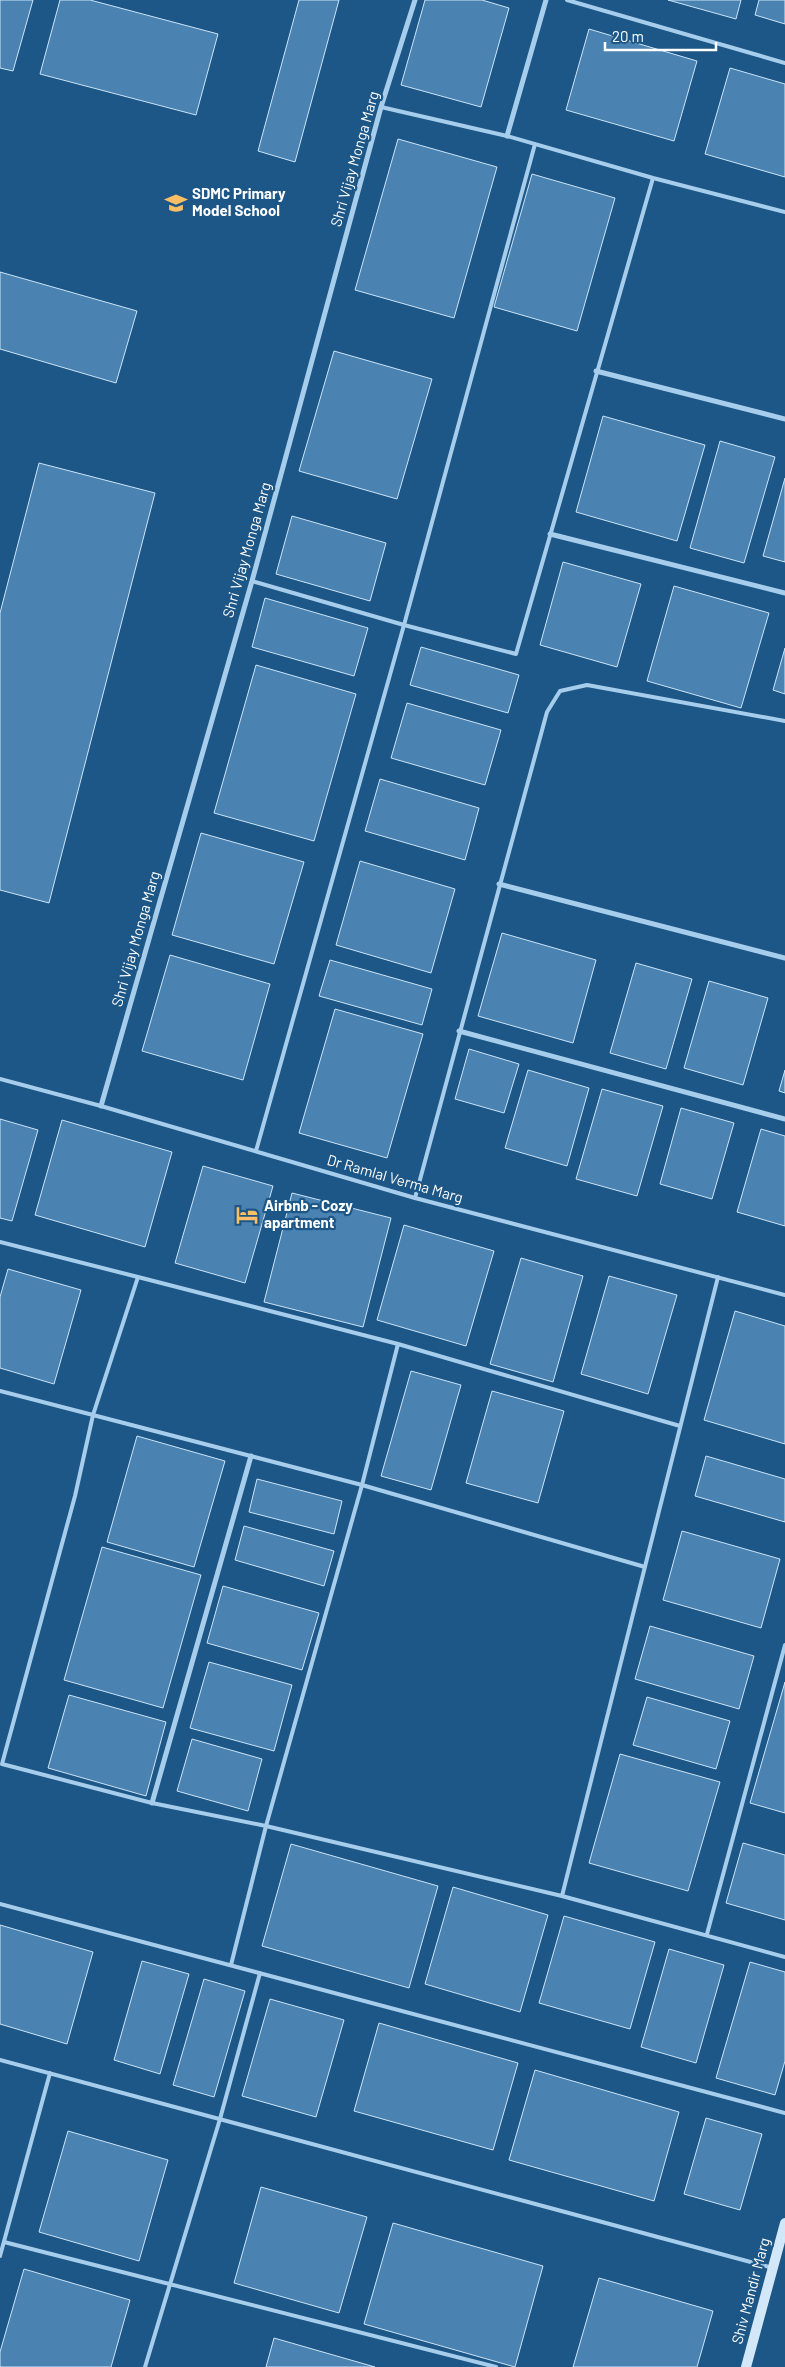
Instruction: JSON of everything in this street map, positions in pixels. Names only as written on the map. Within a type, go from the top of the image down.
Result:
[{"type":"street","name":"Shri Vijay Monga Marg","points":[[101,1106],[252,581],[381,107],[415,0]]},
{"type":"street","points":[[507,136],[546,0]]},
{"type":"street","points":[[596,371],[785,418]]},
{"type":"street","points":[[550,534],[785,593]]},
{"type":"street","points":[[499,884],[785,958]]},
{"type":"street","points":[[459,1031],[785,1119]]},
{"type":"street","points":[[152,1803],[251,1456]]},
{"type":"street","name":"Shiv Mandir Marg","points":[[746,2367],[785,2223]]},
{"type":"lane","points":[[567,0],[785,63]]},
{"type":"lane","points":[[381,107],[507,136],[653,178],[785,212]]},
{"type":"lane","points":[[256,1151],[404,626],[535,144]]},
{"type":"lane","points":[[252,581],[404,626],[516,654],[653,178]]},
{"type":"lane","points":[[415,1198],[547,712],[560,691],[587,685],[785,720]]},
{"type":"lane","name":"Dr Ramlal Verma Marg","points":[[0,1079],[101,1106],[415,1198],[785,1294]]},
{"type":"lane","points":[[0,1242],[398,1344],[680,1426]]},
{"type":"lane","points":[[138,1278],[93,1415],[75,1496],[1,1764],[152,1803],[266,1826],[562,1896],[707,1934],[785,1957]]},
{"type":"lane","points":[[562,1896],[718,1278]]},
{"type":"lane","points":[[230,1965],[266,1826],[362,1485],[398,1344]]},
{"type":"lane","points":[[0,1392],[362,1485],[645,1567]]},
{"type":"lane","points":[[707,1934],[785,1645]]},
{"type":"lane","points":[[0,1904],[785,2113]]},
{"type":"lane","points":[[145,2367],[220,2119],[260,1974]]},
{"type":"lane","points":[[0,2060],[773,2268]]},
{"type":"lane","points":[[0,2256],[50,2073]]},
{"type":"lane","points":[[4,2242],[170,2286],[496,2367]]},
{"type":"building","points":[[0,0],[33,0],[13,71],[0,68]]},
{"type":"building","points":[[60,0],[90,0],[218,34],[196,115],[40,74]]},
{"type":"building","points":[[299,0],[339,0],[295,162],[258,151]]},
{"type":"building","points":[[425,0],[482,0],[509,8],[481,107],[401,85]]},
{"type":"building","points":[[668,0],[741,0],[736,19]]},
{"type":"building","points":[[759,0],[785,0],[785,24],[755,15]]},
{"type":"building","points":[[589,29],[697,61],[674,141],[566,110]]},
{"type":"building","points":[[730,68],[785,84],[785,177],[705,154]]},
{"type":"building","points":[[398,139],[497,167],[454,318],[355,290]]},
{"type":"building","points":[[532,174],[615,198],[577,331],[494,307]]},
{"type":"building","points":[[0,272],[137,311],[116,383],[0,349]]},
{"type":"building","points":[[334,351],[432,379],[397,499],[299,471]]},
{"type":"building","points":[[603,416],[705,445],[677,541],[576,512]]},
{"type":"building","points":[[720,441],[775,457],[744,563],[690,548]]},
{"type":"building","points":[[39,463],[155,493],[49,903],[0,890],[0,613]]},
{"type":"building","points":[[785,478],[785,562],[763,556]]},
{"type":"building","points":[[292,516],[386,543],[370,601],[276,574]]},
{"type":"building","points":[[563,562],[641,584],[617,667],[540,645]]},
{"type":"building","points":[[674,586],[769,613],[741,708],[647,681]]},
{"type":"building","points":[[265,598],[368,628],[354,676],[252,647]]},
{"type":"building","points":[[421,647],[519,675],[508,713],[410,685]]},
{"type":"building","points":[[785,648],[785,694],[773,690]]},
{"type":"building","points":[[256,665],[356,694],[314,841],[214,813]]},
{"type":"building","points":[[407,703],[501,730],[485,785],[391,758]]},
{"type":"building","points":[[380,779],[479,808],[465,860],[365,831]]},
{"type":"building","points":[[201,833],[304,862],[274,964],[172,935]]},
{"type":"building","points":[[360,861],[455,889],[431,973],[336,945]]},
{"type":"building","points":[[502,933],[596,960],[573,1043],[478,1016]]},
{"type":"building","points":[[170,955],[270,984],[243,1080],[142,1051]]},
{"type":"building","points":[[330,960],[432,989],[422,1025],[319,996]]},
{"type":"building","points":[[636,963],[692,979],[666,1069],[610,1053]]},
{"type":"building","points":[[709,981],[768,998],[743,1085],[684,1068]]},
{"type":"building","points":[[335,1009],[423,1034],[387,1158],[299,1133]]},
{"type":"building","points":[[469,1049],[519,1064],[504,1113],[455,1099]]},
{"type":"building","points":[[528,1070],[589,1088],[567,1166],[505,1148]]},
{"type":"building","points":[[785,1070],[785,1093],[779,1091]]},
{"type":"building","points":[[602,1089],[663,1106],[637,1196],[576,1179]]},
{"type":"building","points":[[681,1108],[734,1123],[712,1199],[660,1184]]},
{"type":"building","points":[[0,1119],[38,1130],[12,1221],[0,1218]]},
{"type":"building","points":[[62,1120],[172,1152],[145,1247],[35,1215]]},
{"type":"building","points":[[761,1129],[785,1136],[785,1226],[737,1212]]},
{"type":"building","points":[[203,1166],[273,1186],[245,1283],[175,1263]]},
{"type":"building","points":[[292,1193],[391,1218],[363,1327],[264,1302]]},
{"type":"building","points":[[404,1225],[494,1251],[466,1346],[377,1320]]},
{"type":"building","points":[[521,1258],[583,1276],[553,1382],[490,1364]]},
{"type":"building","points":[[8,1269],[81,1290],[54,1384],[0,1368],[0,1297]]},
{"type":"building","points":[[609,1276],[677,1295],[648,1394],[581,1374]]},
{"type":"building","points":[[735,1311],[785,1326],[785,1444],[704,1420]]},
{"type":"building","points":[[411,1371],[461,1385],[431,1490],[381,1476]]},
{"type":"building","points":[[492,1391],[564,1411],[538,1503],[466,1483]]},
{"type":"building","points":[[137,1436],[225,1461],[194,1567],[107,1542]]},
{"type":"building","points":[[706,1456],[785,1479],[785,1522],[695,1496]]},
{"type":"building","points":[[257,1479],[342,1501],[334,1534],[249,1512]]},
{"type":"building","points":[[244,1526],[334,1551],[324,1586],[235,1560]]},
{"type":"building","points":[[682,1531],[780,1559],[761,1628],[663,1600]]},
{"type":"building","points":[[102,1547],[201,1575],[163,1708],[64,1680]]},
{"type":"building","points":[[223,1586],[319,1613],[302,1670],[207,1643]]},
{"type":"building","points":[[650,1626],[754,1656],[739,1709],[635,1679]]},
{"type":"building","points":[[209,1662],[292,1685],[274,1751],[190,1728]]},
{"type":"building","points":[[785,1682],[785,1813],[750,1803]]},
{"type":"building","points":[[69,1695],[166,1722],[146,1796],[48,1768]]},
{"type":"building","points":[[647,1697],[730,1721],[716,1769],[633,1745]]},
{"type":"building","points":[[192,1739],[262,1759],[248,1811],[177,1791]]},
{"type":"building","points":[[620,1754],[720,1782],[688,1891],[589,1863]]},
{"type":"building","points":[[743,1843],[785,1855],[785,1920],[726,1903]]},
{"type":"building","points":[[291,1844],[438,1886],[409,1988],[262,1946]]},
{"type":"building","points":[[453,1887],[548,1915],[520,2012],[425,1984]]},
{"type":"building","points":[[564,1916],[655,1942],[630,2029],[539,2003]]},
{"type":"building","points":[[0,1925],[93,1952],[67,2044],[0,2024]]},
{"type":"building","points":[[669,1949],[724,1965],[696,2063],[641,2047]]},
{"type":"building","points":[[142,1961],[189,1974],[160,2074],[114,2060]]},
{"type":"building","points":[[750,1962],[785,1972],[785,2061],[775,2095],[716,2078]]},
{"type":"building","points":[[204,1979],[245,1991],[214,2097],[173,2085]]},
{"type":"building","points":[[270,1999],[344,2020],[316,2117],[242,2096]]},
{"type":"building","points":[[379,2023],[518,2063],[493,2150],[354,2111]]},
{"type":"building","points":[[535,2070],[679,2112],[654,2201],[509,2160]]},
{"type":"building","points":[[706,2118],[762,2134],[740,2210],[684,2194]]},
{"type":"building","points":[[68,2131],[168,2160],[139,2261],[39,2232]]},
{"type":"building","points":[[261,2187],[367,2217],[339,2313],[234,2283]]},
{"type":"building","points":[[393,2223],[543,2266],[515,2367],[364,2324]]},
{"type":"building","points":[[24,2269],[130,2300],[111,2367],[0,2367],[0,2352]]},
{"type":"building","points":[[599,2278],[713,2311],[697,2367],[573,2367]]},
{"type":"building","points":[[274,2338],[375,2367],[266,2367]]},
{"type":"place","name":"SDMC Primary Model School","points":[[176,203]]},
{"type":"place","name":"Airbnb - Cozy apartment","points":[[247,1215]]}]
